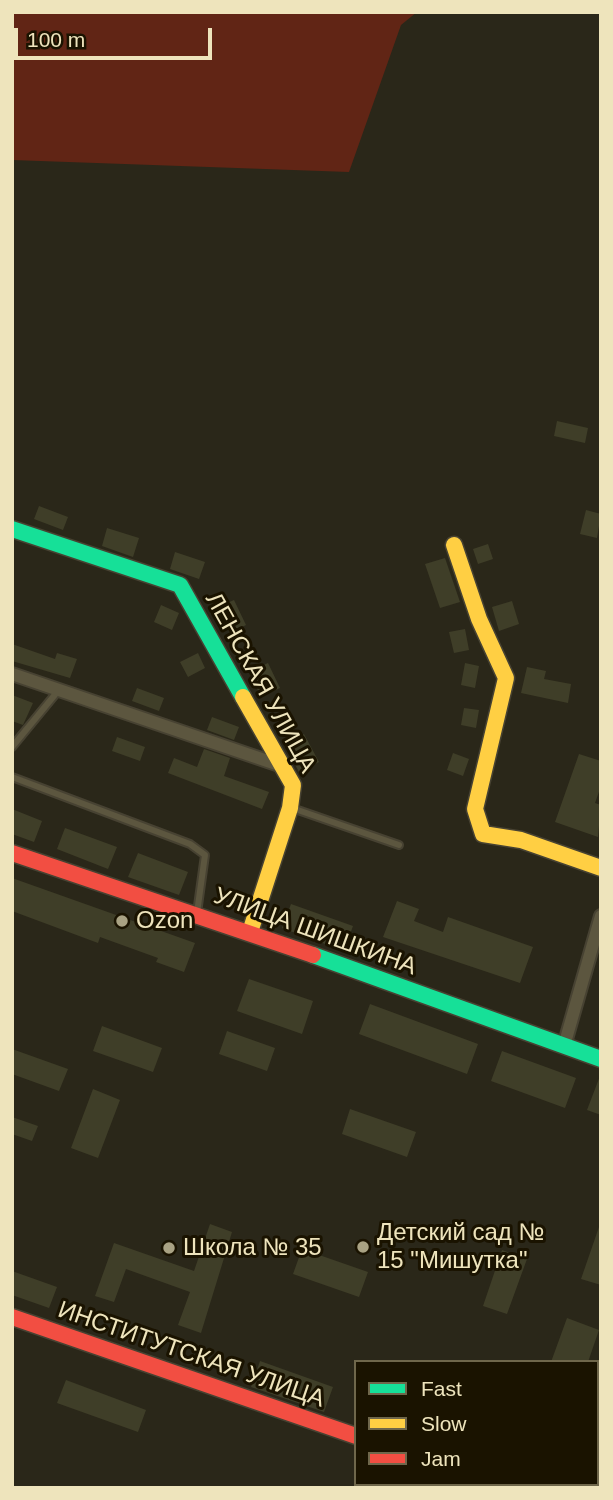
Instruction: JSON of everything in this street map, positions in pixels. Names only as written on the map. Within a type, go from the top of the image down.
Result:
[{"type":"street","name":"ЛЕНСКАЯ УЛИЦА","points":[[12,529],[180,585],[293,785],[290,807],[250,932]]},
{"type":"street","points":[[454,545],[479,619],[506,678],[475,809],[482,834],[521,840],[601,868]]},
{"type":"street","points":[[12,674],[283,766]]},
{"type":"street","name":"УЛИЦА ШИШКИНА","points":[[12,853],[250,932],[601,1059]]},
{"type":"street","points":[[564,1046],[601,916]]},
{"type":"street","name":"ИНСТИТУТСКАЯ УЛИЦА","points":[[12,1317],[354,1435]]},
{"type":"lane","points":[[12,747],[58,691]]},
{"type":"lane","points":[[12,777],[190,844],[205,855],[197,915]]},
{"type":"lane","points":[[290,807],[399,845]]},
{"type":"shaded area","points":[[12,12],[417,12],[401,25],[349,172],[12,160]]},
{"type":"building","points":[[557,421],[588,428],[585,443],[554,436]]},
{"type":"building","points":[[39,506],[68,517],[63,530],[34,519]]},
{"type":"building","points":[[586,510],[601,514],[597,538],[580,534]]},
{"type":"building","points":[[107,528],[139,538],[133,557],[102,546]]},
{"type":"building","points":[[488,544],[493,559],[478,564],[473,549]]},
{"type":"building","points":[[175,552],[205,562],[199,579],[170,569]]},
{"type":"building","points":[[445,558],[460,602],[440,608],[425,564]]},
{"type":"building","points":[[234,600],[246,625],[230,633],[218,607]]},
{"type":"building","points":[[512,601],[519,624],[499,631],[492,607]]},
{"type":"building","points":[[161,605],[179,613],[172,630],[154,622]]},
{"type":"building","points":[[465,629],[469,650],[454,653],[449,632]]},
{"type":"building","points":[[12,644],[55,659],[57,653],[77,659],[70,678],[12,661]]},
{"type":"building","points":[[198,653],[205,668],[188,677],[180,662]]},
{"type":"building","points":[[268,663],[280,688],[261,697],[249,672]]},
{"type":"building","points":[[465,663],[479,666],[475,688],[461,685]]},
{"type":"building","points":[[527,667],[546,671],[544,679],[571,684],[568,703],[521,693]]},
{"type":"building","points":[[137,688],[164,698],[159,711],[132,701]]},
{"type":"building","points":[[12,695],[33,703],[23,725],[12,721]]},
{"type":"building","points":[[464,708],[479,710],[476,728],[461,725]]},
{"type":"building","points":[[212,717],[239,727],[234,740],[207,730]]},
{"type":"building","points":[[304,734],[319,762],[299,772],[284,744]]},
{"type":"building","points":[[117,737],[145,747],[140,761],[112,751]]},
{"type":"building","points":[[204,749],[230,758],[224,776],[269,792],[262,809],[168,773],[174,758],[197,767]]},
{"type":"building","points":[[453,753],[469,759],[463,776],[447,770]]},
{"type":"building","points":[[579,754],[601,761],[601,786],[595,803],[601,805],[598,837],[555,822]]},
{"type":"building","points":[[12,809],[42,821],[34,842],[12,834]]},
{"type":"building","points":[[65,828],[117,847],[108,869],[57,849]]},
{"type":"building","points":[[138,853],[188,872],[179,895],[128,877]]},
{"type":"building","points":[[12,878],[195,943],[184,972],[156,962],[158,958],[100,937],[98,943],[12,911]]},
{"type":"building","points":[[397,901],[419,909],[414,921],[443,932],[448,917],[533,947],[520,983],[383,937]]},
{"type":"building","points":[[291,904],[353,926],[344,951],[282,928]]},
{"type":"building","points":[[249,979],[313,1001],[302,1034],[237,1011]]},
{"type":"building","points":[[370,1004],[478,1044],[467,1074],[359,1034]]},
{"type":"building","points":[[102,1026],[162,1048],[153,1072],[93,1051]]},
{"type":"building","points":[[227,1031],[275,1048],[267,1071],[219,1054]]},
{"type":"building","points":[[12,1049],[68,1069],[59,1091],[12,1074]]},
{"type":"building","points":[[502,1051],[576,1078],[565,1108],[491,1081]]},
{"type":"building","points":[[601,1077],[601,1115],[587,1110]]},
{"type":"building","points":[[93,1089],[120,1100],[98,1158],[71,1148]]},
{"type":"building","points":[[350,1109],[416,1132],[407,1157],[342,1134]]},
{"type":"building","points":[[12,1117],[38,1126],[32,1141],[12,1134]]},
{"type":"building","points":[[210,1224],[232,1232],[201,1333],[178,1325],[190,1292],[126,1269],[114,1302],[95,1296],[114,1243],[194,1271]]},
{"type":"building","points":[[601,1227],[601,1285],[581,1279]]},
{"type":"building","points":[[302,1249],[368,1272],[359,1297],[293,1274]]},
{"type":"building","points":[[502,1250],[527,1259],[507,1314],[483,1306]]},
{"type":"building","points":[[12,1271],[57,1287],[49,1308],[12,1295]]},
{"type":"building","points":[[567,1318],[599,1330],[589,1360],[552,1360]]},
{"type":"building","points":[[260,1361],[333,1387],[324,1412],[251,1387]]},
{"type":"building","points":[[66,1380],[146,1410],[138,1432],[57,1403]]},
{"type":"traffic: fast","points":[[12,529],[180,585],[243,697]]},
{"type":"traffic: fast","points":[[313,955],[601,1059]]},
{"type":"traffic: slow","points":[[454,545],[479,619],[506,678],[475,809],[483,834],[521,840],[601,868]]},
{"type":"traffic: slow","points":[[243,697],[293,785],[290,808],[250,932]]},
{"type":"traffic: jam","points":[[12,853],[313,955]]},
{"type":"traffic: jam","points":[[12,1317],[354,1435]]},
{"type":"place","name":"Ozon","points":[[122,921]]},
{"type":"place","name":"Детский сад № 15 \"Мишутка\"","points":[[363,1247]]},
{"type":"place","name":"Школа № 35","points":[[169,1248]]}]
